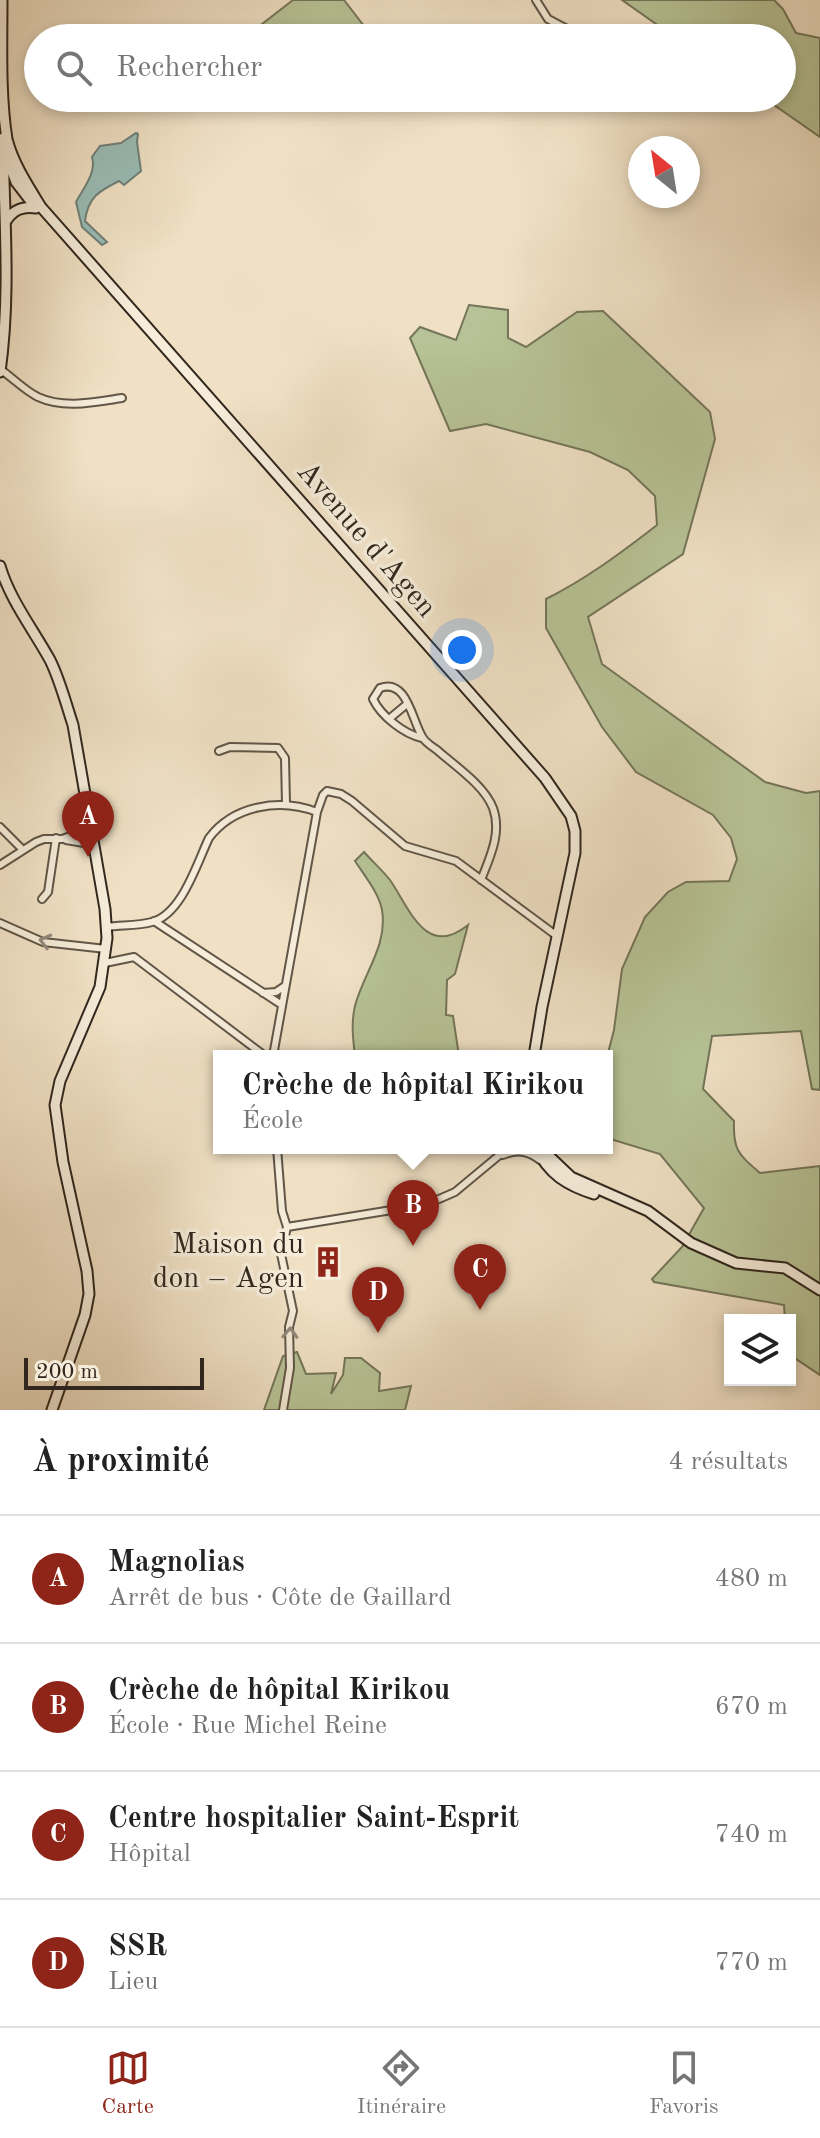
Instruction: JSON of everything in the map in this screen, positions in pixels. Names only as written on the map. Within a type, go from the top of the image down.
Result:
[{"type":"main road","points":[[0,369],[7,290],[2,0]]},
{"type":"main road","points":[[3,99],[17,182],[6,221]]},
{"type":"main road","points":[[3,144],[17,182],[36,208],[54,224]]},
{"type":"main road","points":[[4,189],[17,182]]},
{"type":"main road","points":[[17,182],[54,224]]},
{"type":"main road","points":[[6,221],[10,214],[21,208],[36,208]]},
{"type":"main road","name":"Avenue d'Agen","points":[[54,224],[555,791],[571,816],[575,845],[535,1050]]},
{"type":"main road","points":[[0,566],[9,589],[50,660],[73,725],[107,927],[105,963],[93,1008],[60,1081],[55,1105],[89,1294],[85,1315],[52,1410]]},
{"type":"main road","points":[[544,1154],[552,1171],[572,1186],[632,1203]]},
{"type":"main road","points":[[547,1154],[566,1174],[658,1217],[685,1240],[714,1255],[736,1263],[785,1268],[820,1290]]},
{"type":"street","points":[[536,0],[548,19],[557,24]]},
{"type":"street","points":[[0,369],[40,398],[59,403],[81,404],[122,398]]},
{"type":"street","points":[[422,738],[396,687],[389,685],[380,688],[374,702],[389,719],[422,738],[479,788],[492,804],[496,836],[481,880]]},
{"type":"street","points":[[389,719],[407,704]]},
{"type":"street","points":[[219,751],[230,747],[278,748],[285,758],[286,804]]},
{"type":"street","points":[[274,1050],[317,812],[325,792],[332,790],[341,794],[405,846],[456,861],[557,936]]},
{"type":"street","points":[[169,929],[167,921],[215,830],[233,816],[248,810],[296,804],[317,812]]},
{"type":"street","points":[[59,839],[79,833],[90,825]]},
{"type":"street","points":[[0,827],[22,849]]},
{"type":"street","points":[[42,899],[48,892],[59,839]]},
{"type":"street","points":[[0,865],[40,840],[84,843],[94,850]]},
{"type":"street","points":[[107,927],[154,921],[181,897]]},
{"type":"street","points":[[154,921],[282,1005]]},
{"type":"street","points":[[0,923],[43,942],[106,949]]},
{"type":"street","points":[[105,963],[134,957],[257,1050]]},
{"type":"street","points":[[263,993],[276,992],[285,986]]},
{"type":"street","points":[[277,1154],[282,1211],[287,1227],[281,1254],[293,1311],[289,1327],[290,1368],[283,1410]]},
{"type":"street","points":[[287,1227],[423,1204],[455,1192],[500,1154]]},
{"type":"street","points":[[483,1168],[506,1154]]},
{"type":"street","points":[[531,1154],[552,1171]]},
{"type":"green space","points":[[293,0],[344,0],[362,24],[262,24]]},
{"type":"green space","points":[[622,0],[774,0],[791,24],[656,24]]},
{"type":"green space","points":[[796,33],[820,38],[820,137],[784,112],[796,112]]},
{"type":"green space","points":[[469,305],[508,310],[508,338],[526,347],[577,312],[603,311],[710,412],[715,439],[683,554],[588,617],[602,664],[765,782],[806,793],[820,791],[820,1090],[812,1089],[801,1031],[712,1036],[703,1089],[734,1121],[738,1151],[760,1173],[820,1166],[820,1375],[796,1359],[796,1314],[785,1314],[784,1305],[654,1282],[652,1279],[682,1247],[704,1208],[660,1154],[613,1140],[613,1050],[609,1050],[622,969],[645,917],[668,892],[686,882],[729,881],[737,859],[731,838],[713,815],[636,772],[602,727],[546,628],[546,599],[603,565],[657,525],[655,496],[628,470],[590,452],[486,424],[450,431],[410,338],[420,327],[456,340]]},
{"type":"green space","points":[[364,852],[390,880],[412,916],[430,933],[441,936],[453,934],[468,925],[455,974],[447,980],[446,1015],[453,1016],[458,1050],[355,1050],[355,1006],[378,948],[383,923],[378,897],[355,861]]},
{"type":"green space","points":[[297,1352],[306,1374],[336,1373],[331,1394],[343,1375],[345,1358],[361,1358],[380,1373],[379,1391],[411,1386],[405,1410],[264,1410],[283,1356]]},
{"type":"water","points":[[136,133],[141,171],[124,185],[119,181],[100,192],[92,200],[87,213],[85,221],[107,242],[102,245],[82,227],[76,202],[91,174],[92,157],[100,146],[121,143]]},
{"type":"place","name":"Magnolias","points":[[88,857]]},
{"type":"place","name":"Crèche de hôpital Kirikou","points":[[413,1246]]},
{"type":"place","name":"Maison du don – Agen","points":[[328,1262]]},
{"type":"place","name":"Centre hospitalier Saint-Esprit","points":[[480,1310]]},
{"type":"place","name":"SSR","points":[[378,1333]]}]
